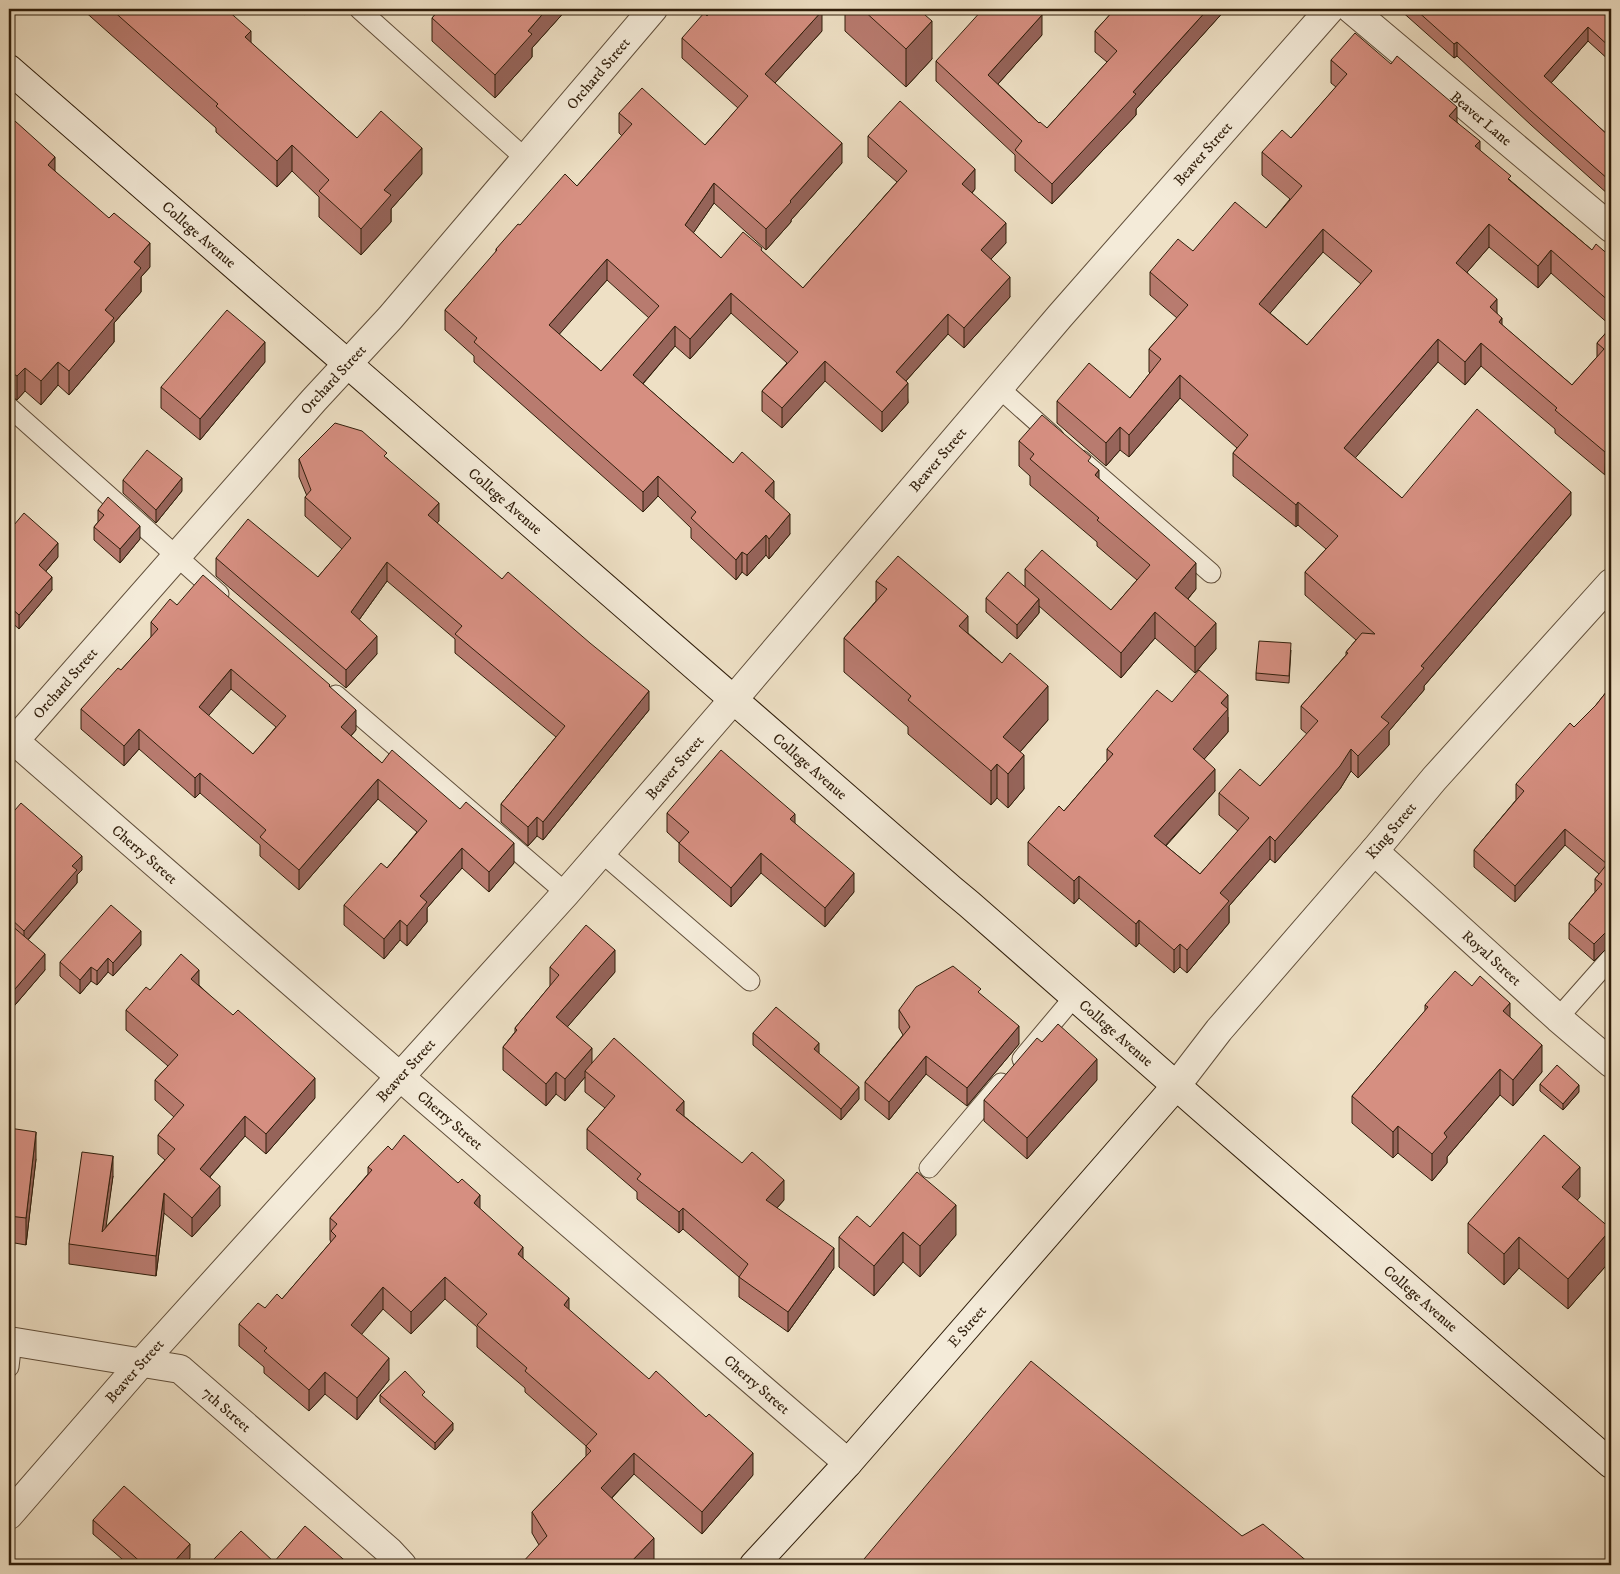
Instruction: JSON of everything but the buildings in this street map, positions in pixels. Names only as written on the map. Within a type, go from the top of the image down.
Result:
[{"type":"street","name":"Orchard Street","points":[[11,741],[390,318],[653,9]]},
{"type":"street","name":"Beaver Street","points":[[9,1515],[142,1362],[566,893],[1060,316],[1330,9]]},
{"type":"street","name":"Beaver Lane","points":[[1351,9],[1611,228]]},
{"type":"street","name":"College Avenue","points":[[9,69],[1611,1464]]},
{"type":"street","name":"King Street","points":[[1176,1086],[1219,1030],[1434,779],[1611,583]]},
{"type":"street","name":"Cherry Street","points":[[11,741],[848,1463]]},
{"type":"street","name":"Royal Street","points":[[1374,851],[1558,1018],[1611,1063]]},
{"type":"street","name":"E Street","points":[[754,1565],[848,1463],[1176,1086]]},
{"type":"street","name":"7th Street","points":[[10,1350],[142,1362],[180,1369],[389,1551],[402,1565]]},
{"type":"lane","points":[[360,9],[526,159]]},
{"type":"lane","points":[[999,388],[1211,573]]},
{"type":"lane","points":[[9,407],[234,606]]},
{"type":"lane","points":[[323,683],[566,893]]},
{"type":"lane","points":[[601,852],[750,981]]},
{"type":"lane","points":[[1558,1018],[1611,958]]},
{"type":"lane","points":[[929,1168],[1074,997]]}]
